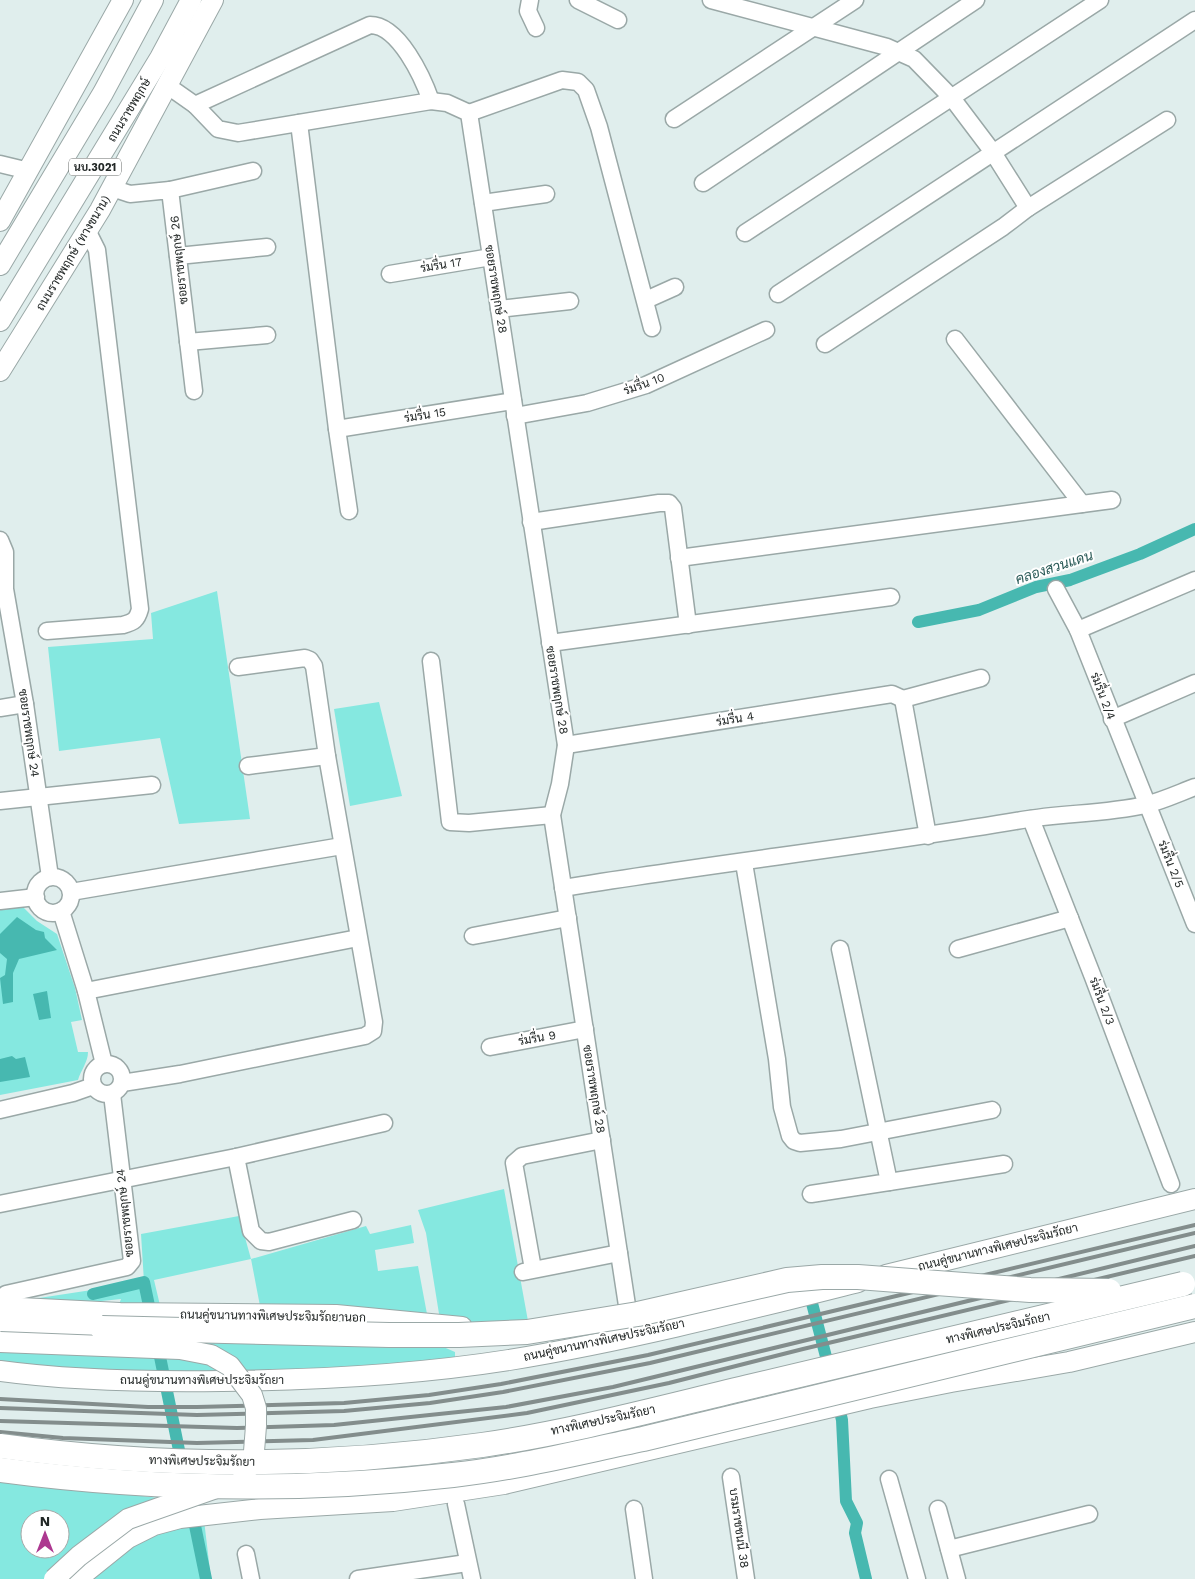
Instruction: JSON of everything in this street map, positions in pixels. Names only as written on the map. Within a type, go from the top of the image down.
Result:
[{"type":"highway","points":[[0,1324],[111,1320],[459,1336],[527,1332],[580,1325],[638,1314],[747,1287],[814,1278],[858,1277],[1065,1292],[1106,1291],[1189,1282]]},
{"type":"highway","name":"ทางพิเศษประจิมรัถยา","points":[[0,1446],[115,1460],[288,1462],[378,1457],[484,1445],[585,1425],[1189,1282]]},
{"type":"highway","name":"ทางพิเศษประจิมรัถยา","points":[[0,1470],[122,1482],[242,1486],[352,1484],[455,1475],[551,1459],[643,1439],[1195,1306]]},
{"type":"main road","points":[[0,221],[123,0]]},
{"type":"main road","points":[[64,159],[71,129],[140,0]]},
{"type":"main road","name":"นบ.3021","points":[[0,264],[64,159],[152,0]]},
{"type":"main road","name":"ถนนราชพฤกษ์ (ทางขนาน)","points":[[0,372],[115,181],[163,83],[212,0]]},
{"type":"main road","points":[[163,83],[193,6]]},
{"type":"main road","name":"ถนนราชพฤกษ์","points":[[0,321],[193,6]]},
{"type":"main road","name":"ถนนคู่ขนานทางพิเศษประจิมรัถยา","points":[[0,1371],[126,1381],[287,1381],[364,1376],[508,1360],[632,1335],[793,1298],[1195,1198]]},
{"type":"main road","name":"ถนนคู่ขนานทางพิเศษประจิมรัถยานอก","points":[[3,1301],[111,1320],[166,1314],[336,1315],[423,1322],[540,1338],[575,1347]]},
{"type":"main road","points":[[77,1579],[128,1538],[154,1525],[180,1518],[260,1509],[393,1501],[504,1484],[870,1398],[942,1383],[1069,1362],[1195,1332]]},
{"type":"main road","points":[[0,1342],[195,1350],[212,1355],[230,1366],[252,1395],[256,1408],[253,1464],[237,1477],[214,1489],[128,1519],[86,1550],[54,1579]]},
{"type":"street","points":[[530,0],[528,11],[536,28]]},
{"type":"street","points":[[578,0],[618,20]]},
{"type":"street","points":[[711,0],[815,26],[900,51],[914,59],[952,98],[992,152],[1028,208]]},
{"type":"street","points":[[674,119],[855,0]]},
{"type":"street","points":[[703,182],[976,0]]},
{"type":"street","points":[[745,233],[1100,0]]},
{"type":"street","points":[[778,294],[1195,20]]},
{"type":"street","points":[[196,105],[370,25],[379,25],[396,37],[424,81],[431,101]]},
{"type":"street","points":[[163,83],[196,105],[212,125],[229,133],[431,101],[447,102],[469,113],[562,80],[578,82],[586,90],[599,127],[652,328]]},
{"type":"street","name":"ซอยราชพฤกษ์ 28","points":[[469,113],[566,745],[560,784],[552,815],[632,1335]]},
{"type":"street","points":[[825,344],[1003,227],[1028,208],[1167,120]]},
{"type":"street","points":[[299,123],[349,511]]},
{"type":"street","points":[[0,164],[29,171]]},
{"type":"street","points":[[115,181],[130,194],[170,190],[253,170]]},
{"type":"street","name":"ซอยราชพฤกษ์ 26","points":[[170,190],[194,391]]},
{"type":"street","points":[[483,203],[546,194]]},
{"type":"street","points":[[47,631],[123,625],[134,622],[138,617],[140,609],[97,250],[87,230]]},
{"type":"street","points":[[178,256],[267,247]]},
{"type":"street","name":"ร่มรื่น 17","points":[[390,274],[491,257]]},
{"type":"street","points":[[646,300],[675,287]]},
{"type":"street","points":[[499,309],[570,301]]},
{"type":"street","name":"ร่มรื่น 10","points":[[514,408],[587,403],[646,385],[766,330]]},
{"type":"street","points":[[188,342],[267,334]]},
{"type":"street","points":[[955,339],[1082,504]]},
{"type":"street","name":"ร่มรื่น 15","points":[[337,429],[514,408]]},
{"type":"street","points":[[679,558],[1112,500]]},
{"type":"street","points":[[532,522],[659,502],[669,503],[673,508],[688,625]]},
{"type":"street","name":"ซอยราชพฤกษ์ 24","points":[[0,540],[4,552],[2,586],[25,704],[50,877]]},
{"type":"street","points":[[1078,630],[1195,580]]},
{"type":"street","name":"ร่มรื่น 2/4","points":[[1056,589],[1078,630],[1148,805]]},
{"type":"street","points":[[550,643],[891,597]]},
{"type":"street","points":[[61,911],[86,992],[104,1064],[93,1073],[93,1086],[101,1094],[180,1074],[365,1036],[373,1032],[374,1022],[342,846],[314,666],[310,660],[305,658],[238,666]]},
{"type":"street","points":[[430,661],[450,822],[469,823],[552,815]]},
{"type":"street","points":[[928,836],[903,699],[981,678]]},
{"type":"street","points":[[1112,719],[1195,683]]},
{"type":"street","name":"ร่มรื่น 4","points":[[566,745],[892,694],[903,699]]},
{"type":"street","points":[[0,708],[25,704]]},
{"type":"street","points":[[248,766],[327,756]]},
{"type":"street","points":[[0,801],[152,785]]},
{"type":"street","points":[[563,888],[662,872],[744,863],[928,836],[1031,819],[1120,810],[1148,805],[1195,787]]},
{"type":"street","name":"ร่มรื่น 2/5","points":[[1148,805],[1195,924]]},
{"type":"street","name":"ร่มรื่น 2/3","points":[[1031,819],[1171,1184]]},
{"type":"street","points":[[71,892],[342,846]]},
{"type":"street","points":[[744,863],[777,1059],[782,1106],[790,1136],[794,1141],[800,1143],[878,1132],[992,1110]]},
{"type":"street","points":[[50,877],[56,877],[66,882],[71,892],[70,901],[61,911],[55,912],[42,908],[36,897],[38,886],[50,877]]},
{"type":"street","points":[[0,901],[36,897]]},
{"type":"street","points":[[473,936],[568,918]]},
{"type":"street","points":[[958,949],[1070,918]]},
{"type":"street","points":[[86,992],[358,938]]},
{"type":"street","points":[[840,949],[889,1182]]},
{"type":"street","name":"ร่มรื่น 9","points":[[490,1047],[585,1029]]},
{"type":"street","name":"ซอยราชพฤกษ์ 24","points":[[3,1301],[130,1265],[132,1257],[121,1179],[117,1089],[120,1071],[110,1064],[104,1064]]},
{"type":"street","points":[[0,1110],[73,1093],[93,1086]]},
{"type":"street","points":[[0,1204],[236,1156],[384,1123]]},
{"type":"street","points":[[602,1140],[522,1156],[514,1163],[528,1271],[619,1252]]},
{"type":"street","points":[[236,1156],[251,1230],[261,1241],[270,1242],[353,1220]]},
{"type":"street","points":[[811,1194],[1004,1164]]},
{"type":"street","points":[[0,1476],[113,1492]]},
{"type":"street","name":"บรมราชชนนี 38","points":[[731,1477],[746,1579]]},
{"type":"street","points":[[889,1478],[918,1579]]},
{"type":"street","points":[[456,1504],[467,1563],[472,1579]]},
{"type":"street","points":[[938,1509],[957,1579]]},
{"type":"street","points":[[634,1510],[644,1579]]},
{"type":"street","points":[[949,1549],[1089,1514]]},
{"type":"street","points":[[246,1554],[251,1579]]},
{"type":"street","points":[[358,1579],[467,1563]]},
{"type":"shaded area","points":[[217,591],[250,819],[179,824],[160,738],[59,751],[48,647],[153,639],[151,613]]},
{"type":"shaded area","points":[[379,702],[402,796],[350,806],[334,709]]},
{"type":"shaded area","points":[[23,907],[37,921],[57,934],[75,988],[82,1020],[71,1022],[78,1052],[88,1052],[88,1056],[78,1080],[0,1095],[0,910]]},
{"type":"shaded area","points":[[17,917],[36,930],[44,932],[45,938],[57,950],[19,959],[13,973],[13,1002],[3,1004],[0,978],[5,975],[7,959],[0,953],[0,934]]},
{"type":"shaded area","points":[[47,991],[51,1018],[39,1020],[33,994]]},
{"type":"shaded area","points":[[12,1056],[16,1059],[25,1057],[30,1077],[0,1082],[0,1059]]},
{"type":"shaded area","points":[[504,1189],[528,1321],[485,1326],[440,1320],[426,1233],[418,1210]]},
{"type":"shaded area","points":[[239,1216],[251,1259],[154,1280],[163,1318],[432,1342],[455,1352],[455,1362],[377,1368],[258,1372],[87,1370],[0,1364],[0,1350],[114,1318],[121,1299],[92,1302],[26,1300],[144,1282],[141,1234]]},
{"type":"shaded area","points":[[411,1225],[414,1243],[375,1250],[378,1271],[418,1266],[427,1314],[260,1306],[251,1259],[366,1226],[370,1234]]},
{"type":"shaded area","points":[[13,1481],[202,1503],[211,1579],[0,1579],[0,1482]]},
{"type":"waterway","name":"คลองสวนแดน","points":[[918,622],[979,610],[1036,587],[1070,580],[1140,554],[1195,529]]},
{"type":"waterway","points":[[93,1294],[144,1282],[152,1320]]},
{"type":"waterway","points":[[808,1288],[830,1372]]},
{"type":"waterway","points":[[157,1342],[182,1465]]},
{"type":"waterway","points":[[837,1399],[842,1420],[846,1501],[857,1523],[855,1533],[866,1579]]},
{"type":"waterway","points":[[192,1511],[206,1579]]},
{"type":"railway","points":[[0,1399],[148,1407],[197,1407],[344,1403],[429,1395],[501,1384],[648,1355],[1195,1225]]},
{"type":"railway","points":[[0,1408],[197,1415],[344,1411],[430,1403],[503,1392],[650,1363],[1195,1233]]},
{"type":"railway","points":[[0,1421],[237,1428],[334,1425],[506,1407],[613,1387],[1195,1246]]},
{"type":"railway","points":[[0,1432],[63,1438],[197,1443],[313,1440],[527,1413],[669,1383],[803,1349],[1195,1256]]}]
